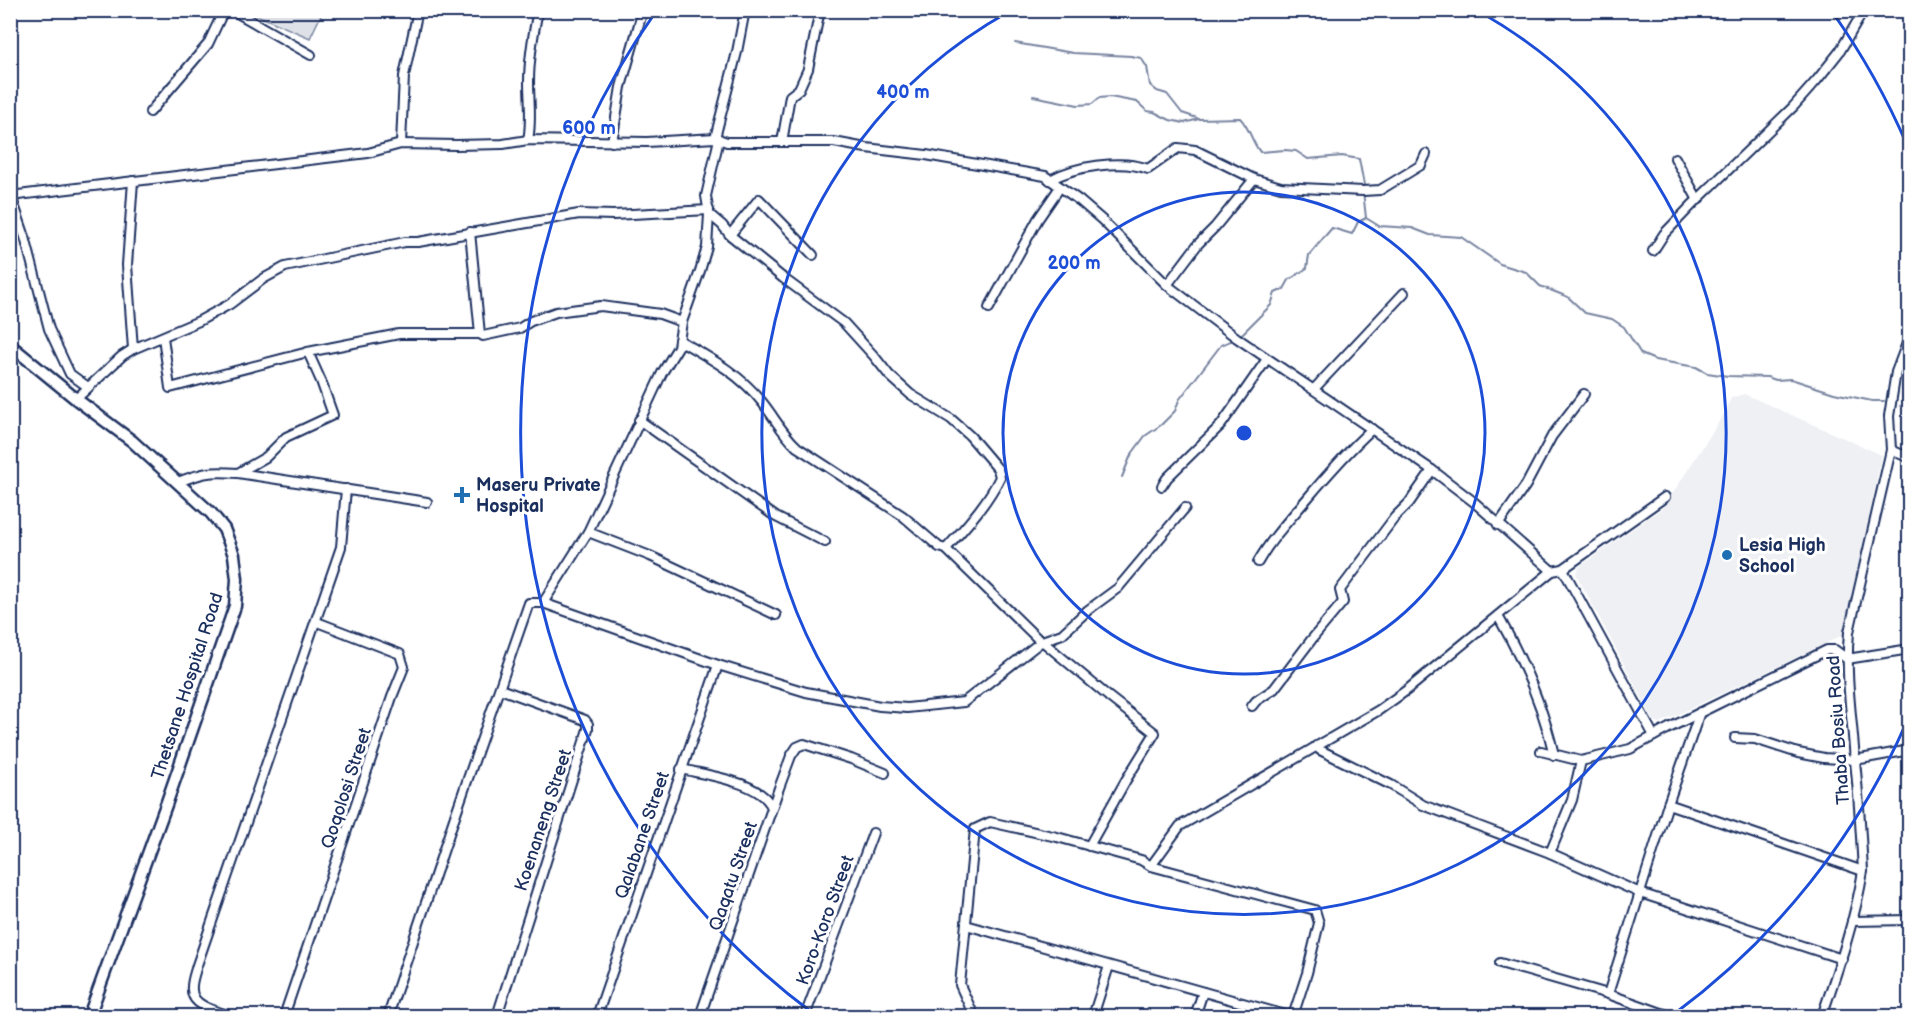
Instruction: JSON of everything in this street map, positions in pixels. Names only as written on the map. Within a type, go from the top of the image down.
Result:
[{"type":"main road","name":"Thetsane Hospital Road","points":[[10,345],[132,441],[211,513],[224,529],[234,555],[237,579],[235,606],[89,1017]]},
{"type":"street","points":[[150,112],[208,44],[224,10]]},
{"type":"street","points":[[232,10],[311,55]]},
{"type":"street","points":[[401,144],[405,76],[418,10]]},
{"type":"street","points":[[528,140],[531,123],[530,44],[538,10]]},
{"type":"street","points":[[612,142],[621,87],[643,10]]},
{"type":"street","points":[[543,603],[588,532],[639,420],[662,373],[675,353],[682,322],[707,247],[709,212],[706,196],[745,10]]},
{"type":"street","points":[[782,142],[790,96],[799,89],[808,69],[820,10]]},
{"type":"street","points":[[1653,251],[1664,234],[1817,80],[1840,51],[1864,10]]},
{"type":"street","points":[[88,387],[70,374],[49,329],[25,237],[11,196],[368,153],[401,144],[466,145],[503,144],[528,140],[612,142],[717,139],[834,142],[926,155],[1045,176],[1102,220],[1167,285],[1208,317],[1432,470],[1474,502],[1552,571]]},
{"type":"street","points":[[1050,180],[1063,173],[1088,168],[1137,164],[1148,169],[1178,148],[1195,150],[1254,179],[1281,187],[1380,190],[1420,165],[1426,154]]},
{"type":"street","points":[[1675,158],[1698,200]]},
{"type":"street","points":[[1167,285],[1193,250],[1254,179]]},
{"type":"street","points":[[133,181],[127,265],[133,350]]},
{"type":"street","points":[[989,308],[1038,219],[1060,187]]},
{"type":"street","points":[[730,235],[759,199],[813,255]]},
{"type":"street","points":[[76,399],[122,356],[199,321],[230,304],[263,279],[285,267],[405,242],[579,214],[709,212],[730,235],[844,323],[889,375],[910,394],[951,419],[970,436],[998,469],[1000,477],[996,486],[977,514],[946,549]]},
{"type":"street","points":[[470,232],[480,334]]},
{"type":"street","points":[[1314,389],[1404,293]]},
{"type":"street","points":[[163,337],[170,388],[308,352],[399,334],[480,334],[483,336],[520,328],[531,321],[556,312],[601,306],[660,314],[682,322]]},
{"type":"street","name":"Thaba Bosiu Road","points":[[1822,1017],[1842,959],[1863,871],[1847,659],[1852,614],[1891,450],[1889,416],[1893,387],[1896,372],[1910,335]]},
{"type":"street","points":[[679,340],[731,371],[762,402],[782,433],[797,447],[903,516],[939,547],[946,549],[1037,639],[1155,733],[1089,846]]},
{"type":"street","points":[[238,473],[266,457],[286,437],[333,415],[308,352]]},
{"type":"street","points":[[1162,486],[1167,478],[1221,425],[1267,358]]},
{"type":"street","points":[[1498,525],[1526,485],[1552,436],[1584,394]]},
{"type":"street","points":[[639,420],[734,485],[776,517],[825,542]]},
{"type":"street","points":[[1258,562],[1268,544],[1349,450],[1372,429]]},
{"type":"street","points":[[1891,450],[1910,458]]},
{"type":"street","points":[[1252,706],[1274,689],[1343,602],[1340,590],[1395,517],[1409,503],[1432,470]]},
{"type":"street","points":[[178,482],[202,473],[238,473],[427,502]]},
{"type":"street","points":[[231,1017],[203,1006],[193,998],[191,989],[197,965],[269,752],[317,622],[341,547],[346,489]]},
{"type":"street","points":[[1151,866],[1180,826],[1379,710],[1407,690],[1552,571],[1563,568],[1665,497]]},
{"type":"street","points":[[388,1017],[529,603],[543,603],[718,665],[806,692],[880,706],[907,708],[964,702],[1042,641],[1062,634],[1088,610],[1118,588],[1185,508]]},
{"type":"street","points":[[588,532],[650,556],[776,615]]},
{"type":"street","points":[[1563,568],[1654,736]]},
{"type":"street","points":[[1498,616],[1520,655],[1548,727],[1554,755]]},
{"type":"street","name":"Qoqolosi Street","points":[[284,1017],[404,667],[400,654],[317,622]]},
{"type":"street","points":[[1540,751],[1581,761],[1630,749],[1827,650],[1835,650],[1847,659],[1910,649]]},
{"type":"street","name":"Qalabane Street","points":[[597,1017],[718,665]]},
{"type":"street","name":"Koenaneng Street","points":[[497,1017],[588,729],[585,720],[500,688]]},
{"type":"street","points":[[1608,994],[1668,804],[1700,712]]},
{"type":"street","points":[[1735,738],[1755,739],[1807,755],[1855,760],[1910,750]]},
{"type":"street","points":[[772,808],[791,756],[797,747],[804,744],[885,773]]},
{"type":"street","points":[[1316,747],[1391,785],[1424,805],[1550,853],[1640,893],[1842,959]]},
{"type":"street","points":[[1550,853],[1572,800],[1581,761]]},
{"type":"street","name":"Qaqatu Street","points":[[681,769],[752,789],[768,799],[772,808],[700,1017]]},
{"type":"street","points":[[1668,804],[1863,871]]},
{"type":"street","points":[[974,1017],[960,985],[975,829],[990,822],[1141,860],[1151,866],[1315,910],[1319,923],[1293,1017]]},
{"type":"street","name":"Koro-Koro Street","points":[[805,1017],[873,833]]},
{"type":"street","points":[[1852,921],[1910,920]]},
{"type":"street","points":[[966,925],[1288,1017]]},
{"type":"street","points":[[1500,963],[1608,994],[1670,1017]]},
{"type":"street","points":[[1093,1017],[1109,966]]},
{"type":"street","points":[[1195,1017],[1203,992]]},
{"type":"shaded area","points":[[247,11],[323,11],[310,38]]},
{"type":"shaded area","name":"Lesia High School","points":[[1744,394],[1882,455],[1843,635],[1660,723],[1654,721],[1576,574],[1579,567],[1664,507],[1724,414],[1731,398]]},
{"type":"waterway","points":[[1015,43],[1073,53],[1141,58],[1147,67],[1150,85],[1157,91],[1167,94],[1182,113],[1197,118]]},
{"type":"waterway","points":[[1033,96],[1078,105],[1092,104],[1099,98],[1110,97],[1137,102],[1147,111],[1184,123],[1199,119],[1240,118],[1260,152],[1285,150],[1296,151],[1308,159],[1342,156],[1359,159],[1364,185],[1366,218]]},
{"type":"waterway","points":[[1240,336],[1271,305],[1275,293],[1284,289],[1289,280],[1307,268],[1309,255],[1332,228],[1352,234],[1358,222],[1366,218],[1379,226],[1412,228],[1430,235],[1461,237],[1500,264],[1526,272],[1540,286],[1568,297],[1585,313],[1612,319],[1624,327],[1641,354],[1655,360],[1696,367],[1707,373],[1728,376],[1791,379],[1834,393],[1872,401],[1884,401]]},
{"type":"waterway","points":[[1122,477],[1131,455],[1145,436],[1175,411],[1179,400],[1221,345],[1235,339]]},
{"type":"waterway","points":[[1900,406],[1910,405]]},
{"type":"place","name":"Maseru Private Hospital","points":[[462,495]]},
{"type":"place","name":"Lesia High School","points":[[1727,555]]}]
